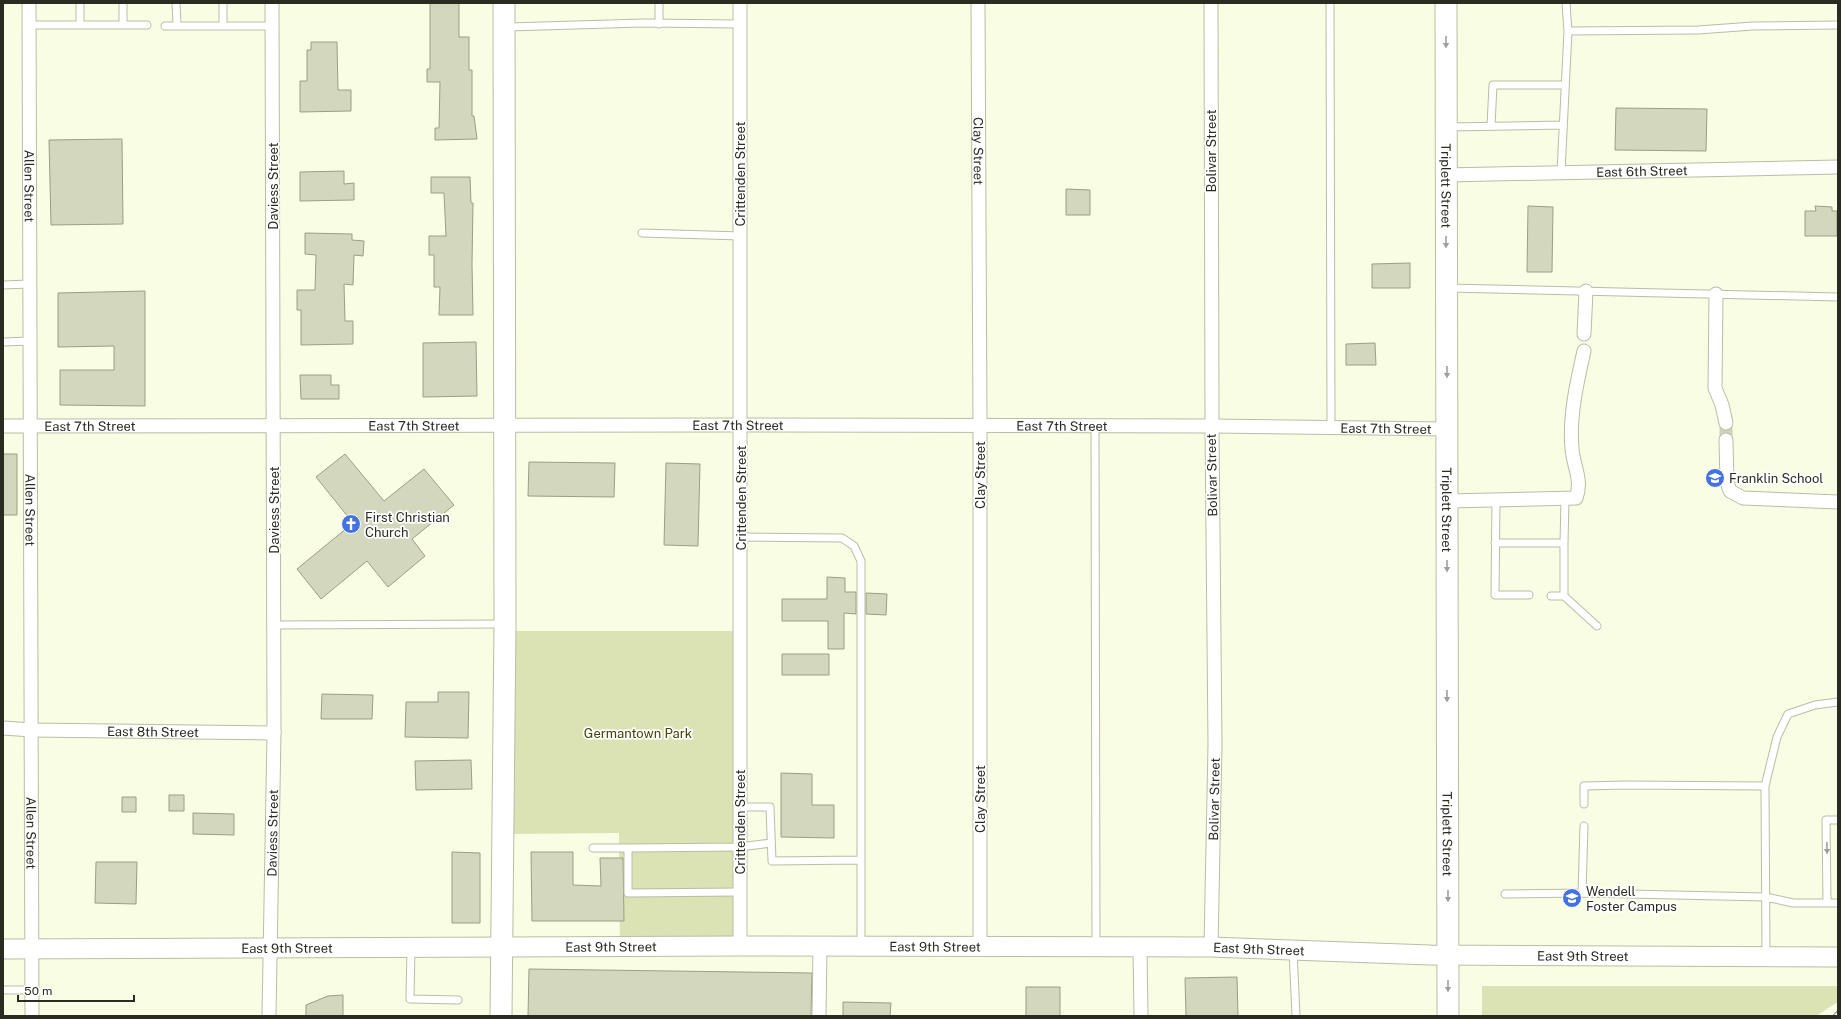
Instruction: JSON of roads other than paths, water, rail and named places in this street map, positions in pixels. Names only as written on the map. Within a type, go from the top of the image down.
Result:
[{"type":"main road","points":[[501,1016],[505,624],[504,3]]},
{"type":"main road","name":"Triplett Street","points":[[1446,3],[1448,1016]]},
{"type":"street","name":"Allen Street","points":[[29,3],[32,1016]]},
{"type":"street","name":"Daviess Street","points":[[269,1016],[269,947],[274,733],[272,3]]},
{"type":"street","name":"Crittenden Street","points":[[740,3],[740,946]]},
{"type":"street","name":"Clay Street","points":[[978,3],[980,947]]},
{"type":"street","name":"Bolivar Street","points":[[1211,3],[1212,426],[1215,745],[1211,947]]},
{"type":"street","name":"East 6th Street","points":[[1446,175],[1838,167]]},
{"type":"street","points":[[1584,334],[1586,291]]},
{"type":"street","points":[[1716,294],[1715,388],[1722,405],[1726,423]]},
{"type":"street","points":[[1447,501],[1576,498],[1579,490],[1579,477],[1572,448],[1574,401],[1584,351]]},
{"type":"street","name":"East 7th Street","points":[[3,426],[505,427],[741,425],[1095,427],[1212,426],[1447,429]]},
{"type":"street","points":[[1726,440],[1727,482],[1730,491],[1743,498],[1838,502]]},
{"type":"street","name":"East 8th Street","points":[[3,728],[32,730],[274,733]]},
{"type":"street","name":"East 9th Street","points":[[3,949],[740,946],[1096,948],[1211,947],[1448,955],[1838,957]]},
{"type":"street","points":[[819,1016],[820,947]]},
{"type":"street","points":[[1140,948],[1141,1016]]},
{"type":"lane","points":[[80,3],[80,25]]},
{"type":"lane","points":[[123,3],[123,25]]},
{"type":"lane","points":[[176,3],[177,25]]},
{"type":"lane","points":[[223,3],[223,25]]},
{"type":"lane","points":[[659,3],[659,24]]},
{"type":"lane","points":[[1330,3],[1331,428]]},
{"type":"lane","points":[[1561,172],[1568,31],[1566,3]]},
{"type":"lane","points":[[504,27],[740,24]]},
{"type":"lane","points":[[29,25],[147,25]]},
{"type":"lane","points":[[1568,31],[1698,30],[1753,26],[1838,25]]},
{"type":"lane","points":[[165,26],[273,26]]},
{"type":"lane","points":[[1491,126],[1493,86],[1565,85]]},
{"type":"lane","points":[[1446,127],[1563,125]]},
{"type":"lane","points":[[642,233],[740,236]]},
{"type":"lane","points":[[3,284],[29,284]]},
{"type":"lane","points":[[1446,288],[1838,297]]},
{"type":"lane","points":[[3,342],[30,341]]},
{"type":"lane","points":[[1095,427],[1096,948]]},
{"type":"lane","points":[[1564,596],[1565,499]]},
{"type":"lane","points":[[1496,500],[1495,595],[1529,595]]},
{"type":"lane","points":[[741,537],[842,538],[854,546],[861,561],[861,947]]},
{"type":"lane","points":[[1495,542],[1564,543]]},
{"type":"lane","points":[[1551,596],[1564,596],[1597,626]]},
{"type":"lane","points":[[274,625],[505,624]]},
{"type":"lane","points":[[1766,956],[1765,786],[1777,737],[1788,714],[1815,705],[1838,702]]},
{"type":"lane","points":[[1584,804],[1584,786],[1765,786]]},
{"type":"lane","points":[[740,807],[770,806],[772,861],[860,860]]},
{"type":"lane","points":[[1827,903],[1826,820],[1838,820]]},
{"type":"lane","points":[[1582,894],[1584,826]]},
{"type":"lane","points":[[593,848],[740,847],[771,843]]},
{"type":"lane","points":[[628,848],[628,893],[740,892]]},
{"type":"lane","points":[[1505,894],[1766,896],[1793,903],[1838,903]]},
{"type":"lane","points":[[411,947],[410,1000],[458,1000]]},
{"type":"lane","points":[[1293,950],[1296,1016]]},
{"type":"lane","points":[[3,990],[32,990]]},
{"type":"tunnel","points":[[1726,423],[1726,440]]},
{"type":"railway","points":[[1835,1016],[1838,1013]]},
{"type":"place","name":"Franklin School","points":[[1715,478]]},
{"type":"place","name":"First Christian Church","points":[[351,524]]},
{"type":"place","name":"Wendell Foster Campus","points":[[1572,898]]},
{"type":"park label","name":"Germantown Park","points":[[638,733]]}]
